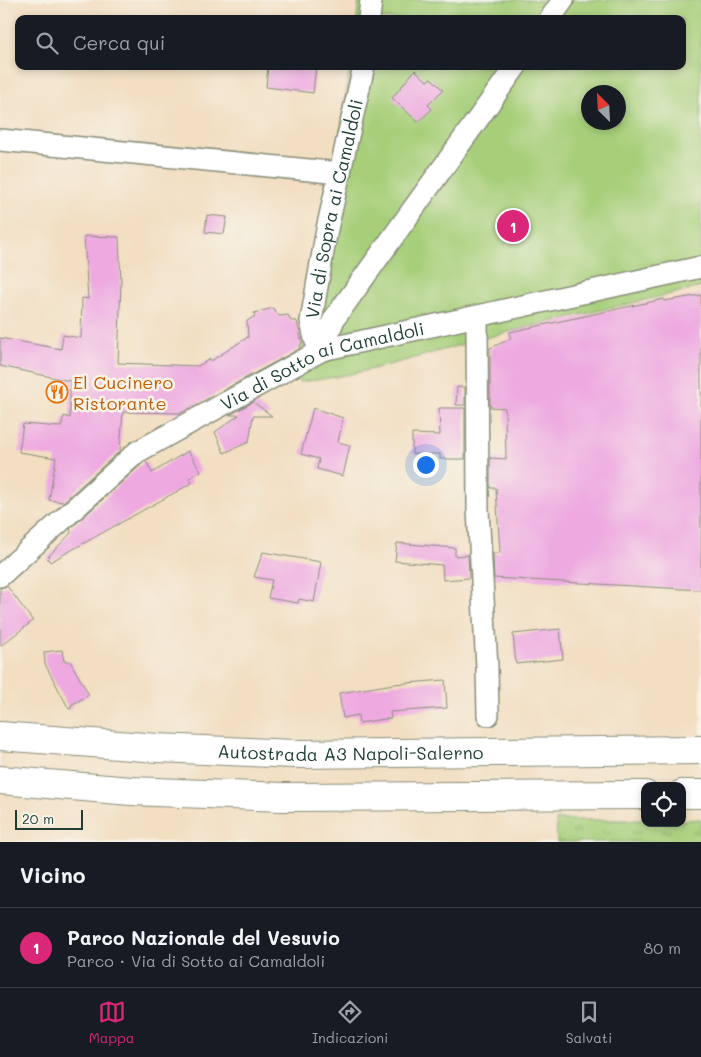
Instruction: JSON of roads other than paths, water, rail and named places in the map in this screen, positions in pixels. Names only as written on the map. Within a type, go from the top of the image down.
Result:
[{"type":"highway","name":"Autostrada A3 Napoli-Salerno","points":[[0,736],[158,748],[295,754],[701,750]]},
{"type":"highway","points":[[0,780],[131,791],[282,798],[641,795]]},
{"type":"highway","points":[[686,794],[701,794]]},
{"type":"street","points":[[370,0],[370,15]]},
{"type":"street","points":[[553,15],[563,0]]},
{"type":"street","name":"Via di Sopra ai Camaldoli","points":[[322,350],[315,339],[311,321],[340,173],[363,70]]},
{"type":"street","points":[[322,350],[334,319],[513,70]]},
{"type":"street","points":[[0,140],[340,173]]},
{"type":"street","name":"Via di Sotto ai Camaldoli","points":[[0,576],[137,452],[322,350],[701,267]]},
{"type":"street","points":[[477,317],[478,510],[488,715]]},
{"type":"place","name":"Parco Nazionale del Vesuvio","points":[[513,226]]},
{"type":"place","name":"El Cucinero Ristorante","points":[[57,392]]}]
